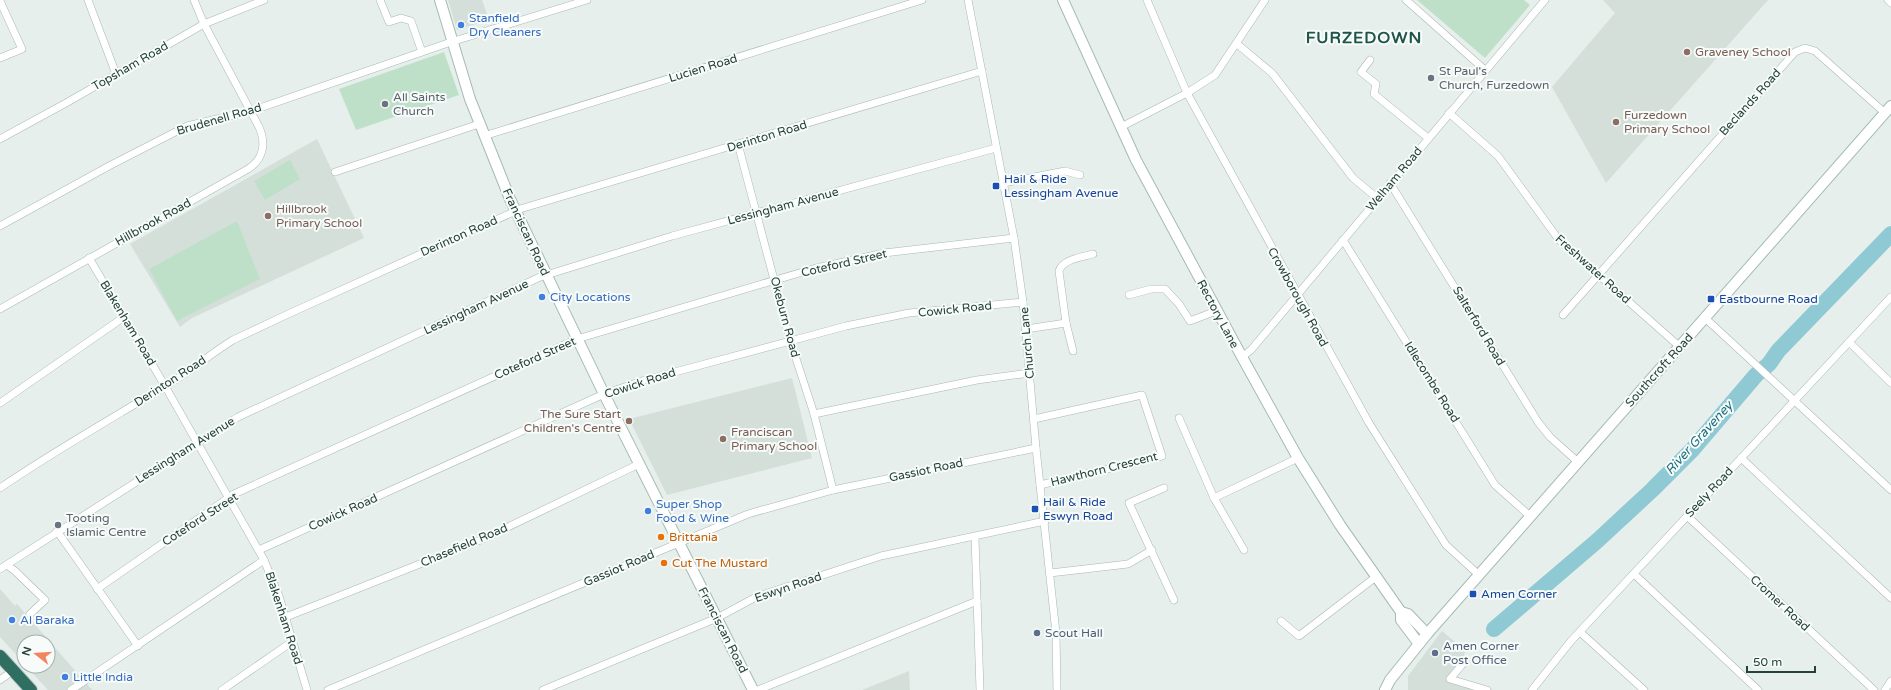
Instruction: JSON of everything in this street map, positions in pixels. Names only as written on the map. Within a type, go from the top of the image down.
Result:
[{"type":"highway","points":[[0,656],[31,690]]},
{"type":"street","points":[[88,0],[116,74]]},
{"type":"street","name":"Hillbrook Road","points":[[0,309],[254,165],[262,153],[264,140],[260,126],[204,24],[194,0]]},
{"type":"street","name":"Topsham Road","points":[[0,139],[204,24],[264,0]]},
{"type":"street","points":[[380,0],[389,22],[401,18],[411,21],[422,52]]},
{"type":"street","name":"Franciscan Road","points":[[440,0],[451,42],[479,124],[516,211],[604,394],[753,690]]},
{"type":"street","name":"Brudenell Road","points":[[0,226],[170,133],[200,122],[251,111],[451,42],[587,0]]},
{"type":"street","name":"Lucien Road","points":[[484,136],[922,0]]},
{"type":"street","name":"Church Lane","points":[[968,0],[1014,238],[1023,302],[1036,448],[1056,633],[1057,690]]},
{"type":"street","name":"Rectory Lane","points":[[1063,0],[1120,127],[1216,311],[1298,458],[1340,525],[1401,612],[1401,620],[1419,644]]},
{"type":"street","name":"Crowborough Road","points":[[1147,0],[1187,93],[1369,424],[1446,545],[1479,575]]},
{"type":"street","points":[[1120,127],[1187,93],[1215,75],[1265,0]]},
{"type":"street","points":[[1406,0],[1485,70]]},
{"type":"street","name":"Welham Road","points":[[1242,357],[1251,350],[1377,198],[1545,0]]},
{"type":"street","points":[[1888,0],[1891,3]]},
{"type":"street","points":[[0,1],[22,49],[0,58]]},
{"type":"street","points":[[1237,44],[1272,73],[1353,178],[1377,198]]},
{"type":"street","name":"Beclands Road","points":[[1598,274],[1784,64],[1801,48],[1809,48],[1816,51],[1888,110]]},
{"type":"street","points":[[1370,60],[1360,72],[1376,84],[1374,94],[1428,138]]},
{"type":"street","name":"Derinton Road","points":[[0,488],[95,427],[165,386],[217,349],[233,340],[516,211],[982,70]]},
{"type":"street","name":"Southcroft Road","points":[[1426,634],[1888,110]]},
{"type":"street","name":"Freshwater Road","points":[[1449,113],[1491,149],[1510,171],[1559,240],[1680,347]]},
{"type":"street","points":[[335,172],[479,124]]},
{"type":"street","name":"Okeburn Road","points":[[738,144],[790,340],[814,414],[833,490]]},
{"type":"street","name":"Lessingham Avenue","points":[[3,567],[196,442],[249,411],[546,275],[756,213],[996,148]]},
{"type":"street","points":[[1003,183],[1065,172],[1080,175]]},
{"type":"street","name":"Salterford Road","points":[[1390,183],[1538,422],[1550,437],[1578,462]]},
{"type":"street","name":"Coteford Street","points":[[97,588],[229,498],[577,339],[816,268],[884,253],[1014,238]]},
{"type":"street","name":"Idlecombe Road","points":[[1343,240],[1496,485],[1530,516]]},
{"type":"street","points":[[1073,351],[1066,323],[1059,271],[1060,266],[1065,262],[1093,254]]},
{"type":"street","name":"Blakenham Road","points":[[89,258],[165,386],[259,550],[275,584],[307,690]]},
{"type":"street","points":[[1563,314],[1598,274]]},
{"type":"street","points":[[1129,295],[1151,289],[1165,289],[1179,304],[1190,321],[1216,311]]},
{"type":"street","name":"Seely Road","points":[[1532,690],[1580,632],[1891,297]]},
{"type":"street","name":"Cowick Road","points":[[259,550],[604,394],[645,380],[790,340],[909,313],[1023,302]]},
{"type":"street","points":[[0,403],[124,317]]},
{"type":"street","points":[[1704,317],[1891,490]]},
{"type":"street","points":[[1026,329],[1066,323]]},
{"type":"street","points":[[1849,342],[1891,383]]},
{"type":"street","points":[[814,414],[977,380],[1030,373]]},
{"type":"street","name":"Hawthorn Crescent","points":[[1034,419],[1142,394],[1162,456],[1040,485]]},
{"type":"street","points":[[1179,418],[1214,498],[1244,550]]},
{"type":"street","name":"Gassiot Road","points":[[328,690],[748,514],[833,490],[1036,448]]},
{"type":"street","points":[[1214,498],[1298,458]]},
{"type":"street","points":[[1741,458],[1891,598]]},
{"type":"street","name":"Chasefield Road","points":[[286,617],[483,539],[639,464]]},
{"type":"street","points":[[1164,488],[1129,503],[1174,600]]},
{"type":"street","name":"Cromer Road","points":[[1687,516],[1874,690]]},
{"type":"street","name":"Eswyn Road","points":[[543,690],[717,618],[756,597],[881,556],[1045,521]]},
{"type":"street","points":[[57,531],[138,646]]},
{"type":"street","points":[[975,537],[980,690]]},
{"type":"street","points":[[1050,573],[1128,564],[1152,550]]},
{"type":"street","points":[[71,690],[264,560]]},
{"type":"street","points":[[3,567],[15,571],[45,600],[30,614]]},
{"type":"street","points":[[1634,574],[1758,690]]},
{"type":"street","points":[[1281,621],[1299,636],[1377,576]]},
{"type":"street","points":[[758,690],[977,601]]},
{"type":"street","name":"Rectory Lane","points":[[1401,612],[1408,614],[1426,634]]},
{"type":"street","points":[[1580,632],[1644,690]]},
{"type":"street","points":[[1384,690],[1426,634]]},
{"type":"street","points":[[222,690],[293,641]]},
{"type":"street","points":[[1466,660],[1450,679],[1487,690]]},
{"type":"street","points":[[0,680],[14,670]]},
{"type":"street","points":[[1885,690],[1891,681]]},
{"type":"shaded area","points":[[448,0],[482,0],[489,20],[457,30]]},
{"type":"shaded area","name":"Furzedown Primary School","points":[[1603,0],[1768,0],[1606,183],[1552,87],[1615,13]]},
{"type":"shaded area","name":"Hillbrook Primary School","points":[[317,139],[364,238],[192,318],[180,327],[130,244]]},
{"type":"shaded area","name":"Franciscan Primary School","points":[[792,378],[812,458],[667,495],[629,419]]},
{"type":"shaded area","points":[[0,589],[15,606],[17,604],[43,634],[16,634],[16,654],[0,637]]},
{"type":"shaded area","points":[[1442,631],[1466,651],[1464,654],[1466,657],[1449,677],[1494,690],[1408,690],[1408,676]]},
{"type":"shaded area","points":[[56,649],[92,690],[48,690],[33,674],[56,674]]},
{"type":"shaded area","points":[[909,671],[910,690],[862,690]]},
{"type":"green space","points":[[1417,0],[1524,0],[1530,5],[1485,58]]},
{"type":"green space","points":[[444,52],[459,95],[356,130],[339,89]]},
{"type":"green space","points":[[290,160],[300,179],[265,200],[254,181]]},
{"type":"green space","points":[[237,221],[260,279],[177,321],[149,269]]},
{"type":"waterway","name":"River Graveney","points":[[1494,629],[1597,541],[1652,490],[1692,450],[1756,375],[1769,364],[1778,351],[1891,234]]},
{"type":"place","name":"Stanfield Dry Cleaners","points":[[461,25]]},
{"type":"place","name":"Graveney School","points":[[1687,52]]},
{"type":"place","name":"St Paul's Church, Furzedown","points":[[1431,78]]},
{"type":"place","name":"All Saints Church","points":[[385,104]]},
{"type":"place","name":"Furzedown Primary School","points":[[1616,122]]},
{"type":"place","name":"Hail & Ride Lessingham Avenue","points":[[996,186]]},
{"type":"place","name":"Hillbrook Primary School","points":[[268,216]]},
{"type":"place","name":"City Locations","points":[[542,297]]},
{"type":"place","name":"Eastbourne Road","points":[[1711,299]]},
{"type":"place","name":"The Sure Start Children's Centre","points":[[629,421]]},
{"type":"place","name":"Franciscan Primary School","points":[[723,439]]},
{"type":"place","name":"Hail & Ride Eswyn Road","points":[[1035,509]]},
{"type":"place","name":"Super Shop Food & Wine","points":[[648,511]]},
{"type":"place","name":"Tooting Islamic Centre","points":[[58,525]]},
{"type":"place","name":"Brittania","points":[[661,537]]},
{"type":"place","name":"Cut The Mustard","points":[[664,563]]},
{"type":"place","name":"Amen Corner","points":[[1473,594]]},
{"type":"place","name":"Al Baraka","points":[[12,620]]},
{"type":"place","name":"Scout Hall","points":[[1037,633]]},
{"type":"place","name":"Amen Corner Post Office","points":[[1435,653]]},
{"type":"place","name":"Little India","points":[[65,677]]},
{"type":"district","name":"FURZEDOWN","points":[[1364,38]]}]
